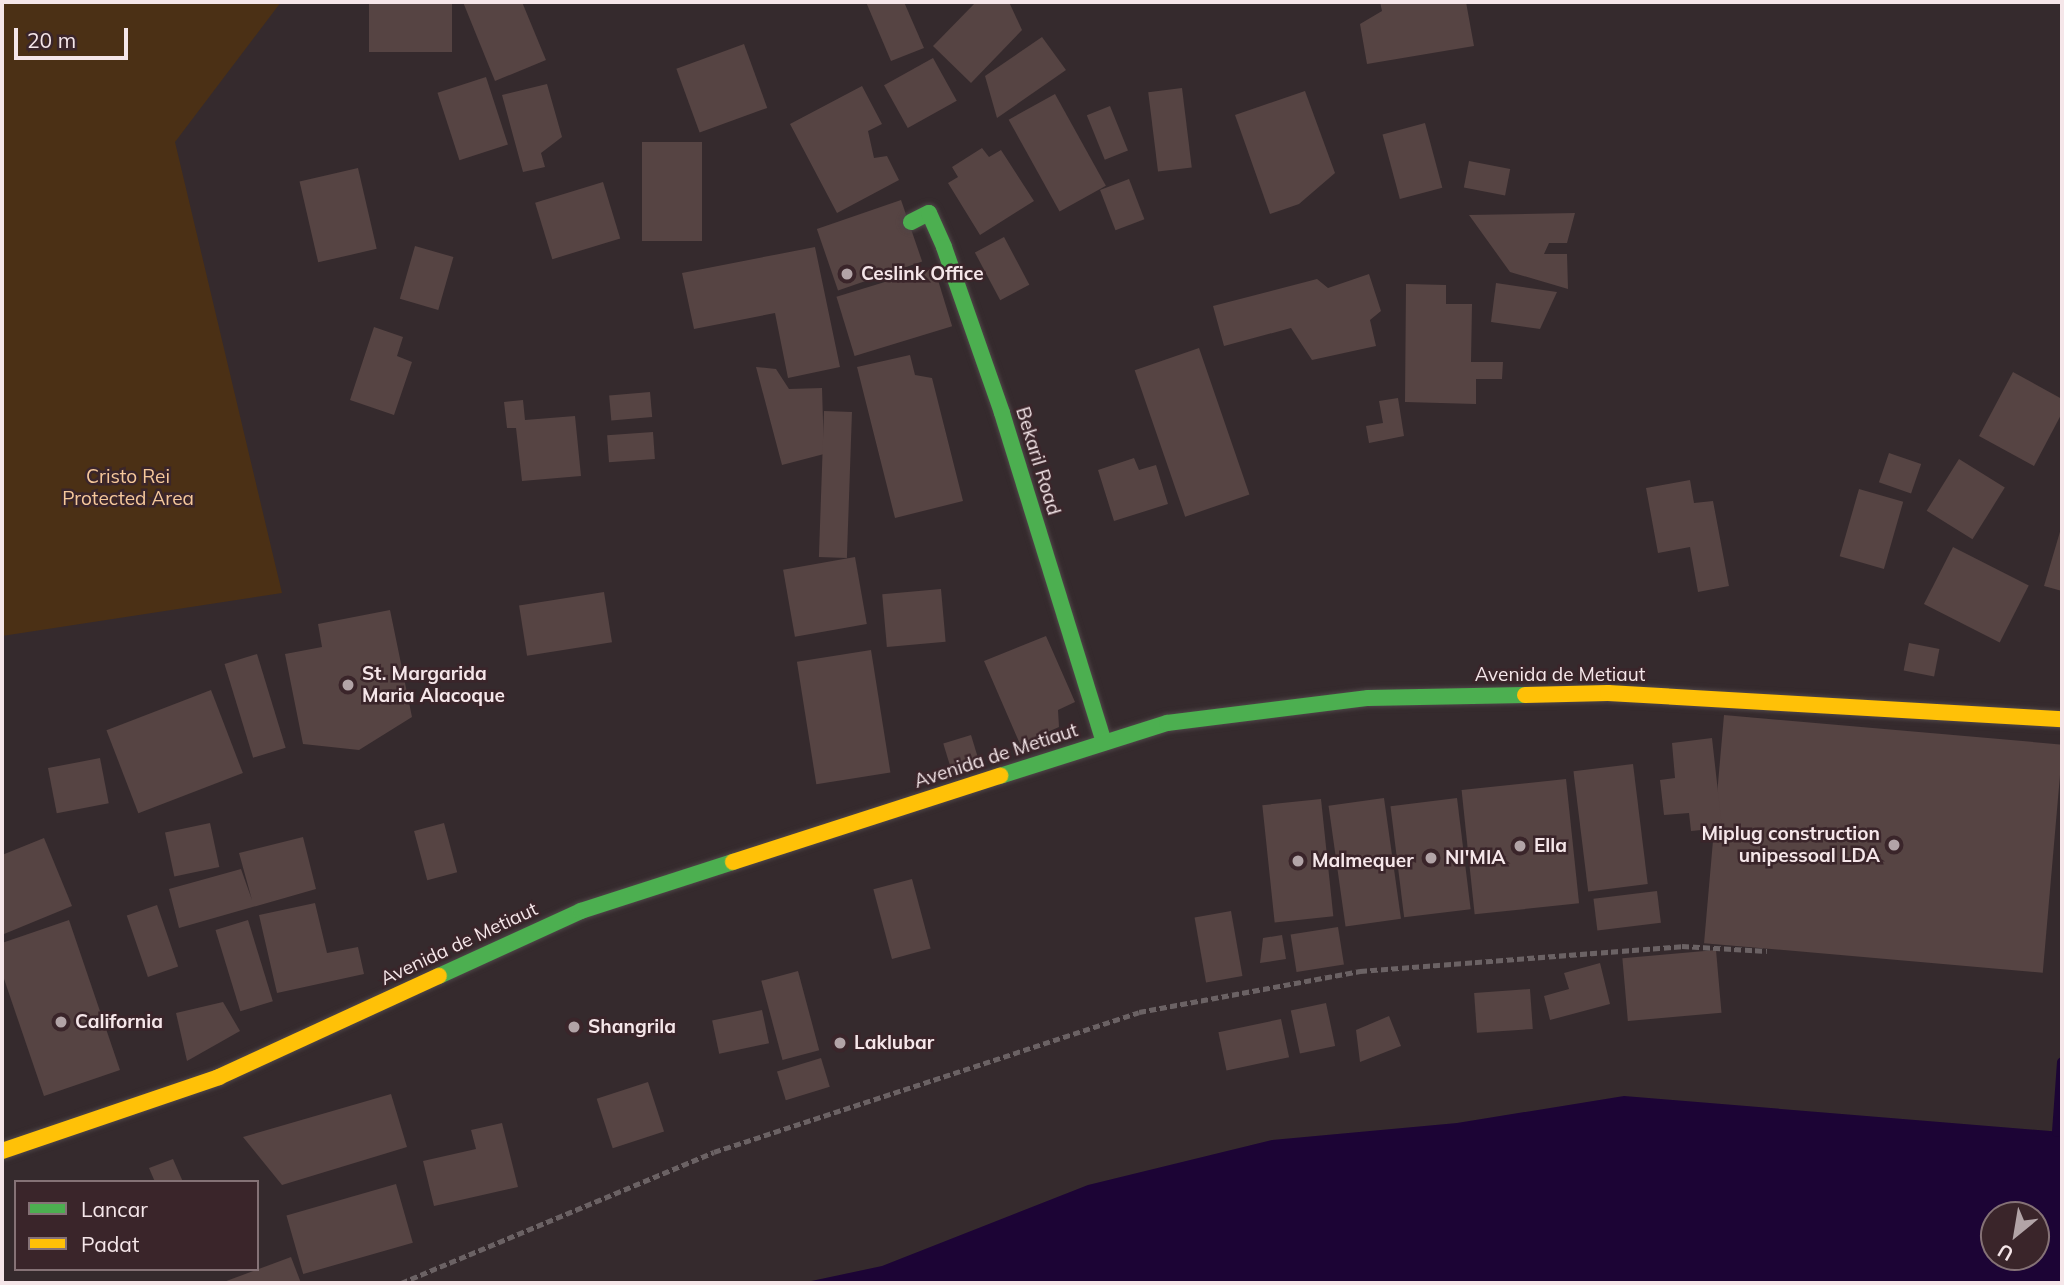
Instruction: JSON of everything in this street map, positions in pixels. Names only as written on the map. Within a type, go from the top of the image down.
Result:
[{"type":"main road","name":"Bekaril Road","points":[[911,222],[929,214],[944,247],[1002,413],[1104,743]]},
{"type":"main road","name":"Avenida de Metiaut","points":[[2,1151],[219,1077],[581,911],[1167,723],[1368,698],[1608,693],[2062,719]]},
{"type":"path","points":[[401,1283],[714,1152],[1139,1012],[1360,971],[1682,946],[1767,951]]},
{"type":"green space","name":"Cristo Rei Protected Area","points":[[2,2],[281,2],[175,142],[282,593],[2,636]]},
{"type":"shaded area","points":[[1624,1096],[2062,1132],[2062,1283],[802,1283],[882,1266],[1088,1185],[1272,1140],[1457,1123]]},
{"type":"building","points":[[369,2],[452,2],[452,52],[369,52]]},
{"type":"building","points":[[463,2],[522,2],[546,60],[495,81]]},
{"type":"building","points":[[866,2],[904,2],[924,48],[891,61]]},
{"type":"building","points":[[976,2],[1009,2],[1022,30],[971,83],[933,46]]},
{"type":"building","points":[[1380,2],[1466,2],[1474,46],[1367,64],[1360,24],[1382,11]]},
{"type":"building","points":[[1042,37],[1066,70],[997,118],[985,76]]},
{"type":"building","points":[[744,44],[767,108],[700,133],[676,69]]},
{"type":"building","points":[[933,58],[957,101],[908,128],[884,85]]},
{"type":"building","points":[[486,77],[508,145],[459,160],[437,93]]},
{"type":"building","points":[[547,84],[562,137],[541,153],[545,167],[523,172],[502,95]]},
{"type":"building","points":[[862,86],[882,124],[868,131],[874,158],[887,156],[899,180],[837,213],[790,124]]},
{"type":"building","points":[[1182,88],[1192,167],[1158,172],[1148,92]]},
{"type":"building","points":[[1305,91],[1335,173],[1299,204],[1270,214],[1235,115]]},
{"type":"building","points":[[1055,94],[1106,186],[1060,212],[1009,120]]},
{"type":"building","points":[[1110,106],[1128,151],[1105,160],[1087,115]]},
{"type":"building","points":[[1425,123],[1442,188],[1400,199],[1382,134]]},
{"type":"building","points":[[642,142],[702,142],[702,241],[642,241]]},
{"type":"building","points":[[982,148],[989,157],[1001,150],[1034,201],[980,235],[948,183],[958,177],[952,167]]},
{"type":"building","points":[[1469,161],[1510,169],[1505,196],[1464,188]]},
{"type":"building","points":[[358,168],[377,249],[318,262],[300,181]]},
{"type":"building","points":[[1129,179],[1144,219],[1115,230],[1100,190]]},
{"type":"building","points":[[603,182],[620,238],[552,259],[535,203]]},
{"type":"building","points":[[901,200],[922,261],[838,290],[817,229]]},
{"type":"building","points":[[1575,213],[1567,243],[1549,243],[1544,254],[1567,254],[1568,289],[1510,272],[1469,215]]},
{"type":"building","points":[[1004,237],[1029,285],[1000,300],[975,252]]},
{"type":"building","points":[[415,246],[453,257],[438,310],[400,299]]},
{"type":"building","points":[[815,247],[840,367],[788,378],[775,313],[694,329],[682,273]]},
{"type":"building","points":[[934,267],[952,326],[855,356],[836,297]]},
{"type":"building","points":[[1369,274],[1381,311],[1370,320],[1376,346],[1312,360],[1291,328],[1224,346],[1213,306],[1317,279],[1328,288]]},
{"type":"building","points":[[1496,283],[1557,292],[1540,329],[1491,322]]},
{"type":"building","points":[[1406,284],[1446,285],[1446,304],[1472,304],[1471,362],[1503,362],[1502,379],[1476,379],[1476,404],[1405,402]]},
{"type":"building","points":[[374,327],[403,337],[397,356],[412,362],[394,415],[350,400]]},
{"type":"building","points":[[1199,348],[1249,495],[1185,517],[1135,370]]},
{"type":"building","points":[[910,355],[915,375],[932,378],[963,501],[895,518],[857,367]]},
{"type":"building","points":[[756,367],[776,369],[789,389],[822,388],[824,454],[782,465]]},
{"type":"building","points":[[2013,372],[2062,399],[2062,413],[2034,466],[1979,436]]},
{"type":"building","points":[[650,392],[652,417],[611,420],[609,396]]},
{"type":"building","points":[[1398,398],[1404,436],[1369,443],[1366,426],[1383,423],[1379,401]]},
{"type":"building","points":[[523,400],[525,420],[575,416],[581,476],[522,481],[516,428],[507,428],[504,402]]},
{"type":"building","points":[[824,411],[852,412],[847,558],[819,557]]},
{"type":"building","points":[[653,432],[655,459],[609,462],[607,435]]},
{"type":"building","points":[[1889,453],[1921,464],[1911,493],[1879,482]]},
{"type":"building","points":[[1134,458],[1139,470],[1156,465],[1168,504],[1114,521],[1098,470]]},
{"type":"building","points":[[1959,459],[2005,488],[1972,539],[1927,511]]},
{"type":"building","points":[[1690,480],[1694,503],[1713,501],[1729,586],[1698,592],[1690,547],[1658,553],[1646,488]]},
{"type":"building","points":[[1859,489],[1903,502],[1884,569],[1840,556]]},
{"type":"building","points":[[2062,525],[2062,591],[2044,586]]},
{"type":"building","points":[[1953,547],[2029,586],[2000,643],[1924,604]]},
{"type":"building","points":[[855,557],[867,624],[795,637],[783,570]]},
{"type":"building","points":[[941,589],[946,642],[887,647],[882,594]]},
{"type":"building","points":[[604,592],[612,642],[527,656],[519,605]]},
{"type":"building","name":"St. Margarida Maria Alacoque","points":[[390,610],[412,717],[359,750],[303,744],[285,654],[322,647],[318,624]]},
{"type":"building","points":[[1046,636],[1075,702],[1058,710],[1059,727],[1020,744],[984,661]]},
{"type":"building","points":[[1909,643],[1939,649],[1934,676],[1904,670]]},
{"type":"building","points":[[871,650],[890,772],[816,784],[797,662]]},
{"type":"building","points":[[257,654],[286,748],[253,758],[224,664]]},
{"type":"building","points":[[211,690],[243,773],[138,813],[106,730]]},
{"type":"building","name":"Miplug construction unipessoal LDA","points":[[1724,715],[2062,745],[2043,973],[1704,943]]},
{"type":"building","points":[[971,735],[978,758],[950,766],[943,743]]},
{"type":"building","points":[[1712,738],[1722,828],[1691,831],[1689,813],[1664,815],[1660,780],[1675,778],[1672,743]]},
{"type":"building","points":[[100,758],[109,803],[57,813],[48,768]]},
{"type":"building","points":[[1633,764],[1648,884],[1588,891],[1573,771]]},
{"type":"building","name":"Ella","points":[[1566,779],[1579,903],[1475,914],[1462,790]]},
{"type":"building","points":[[1384,798],[1401,919],[1346,927],[1329,806]]},
{"type":"building","name":"NI'MIA","points":[[1457,798],[1471,909],[1404,917],[1390,806]]},
{"type":"building","name":"Malmequer","points":[[1321,799],[1333,916],[1275,923],[1262,805]]},
{"type":"building","points":[[210,823],[219,867],[174,877],[165,833]]},
{"type":"building","points":[[444,823],[457,872],[427,880],[414,831]]},
{"type":"building","points":[[303,837],[316,889],[179,928],[169,889],[241,869],[252,900],[239,853]]},
{"type":"building","points":[[44,838],[72,906],[4,934],[2,855]]},
{"type":"building","points":[[912,879],[931,949],[892,959],[873,889]]},
{"type":"building","points":[[1657,891],[1661,923],[1597,931],[1593,899]]},
{"type":"building","points":[[315,903],[327,953],[358,947],[364,974],[277,993],[259,915]]},
{"type":"building","points":[[157,905],[178,966],[148,977],[127,915]]},
{"type":"building","points":[[1231,911],[1242,976],[1206,982],[1195,917]]},
{"type":"building","name":"California","points":[[69,920],[120,1070],[44,1096],[2,973],[2,943]]},
{"type":"building","points":[[248,920],[273,1001],[240,1011],[215,930]]},
{"type":"building","points":[[1338,927],[1344,965],[1297,972],[1291,935]]},
{"type":"building","points":[[1282,935],[1286,959],[1260,963],[1263,938]]},
{"type":"building","points":[[1716,950],[1721,1013],[1628,1021],[1622,958]]},
{"type":"building","points":[[1600,963],[1610,1004],[1550,1020],[1544,996],[1569,989],[1564,973]]},
{"type":"building","points":[[798,971],[819,1050],[783,1060],[761,981]]},
{"type":"building","points":[[1530,989],[1533,1029],[1477,1033],[1474,993]]},
{"type":"building","points":[[223,1002],[240,1031],[187,1061],[176,1013]]},
{"type":"building","points":[[1326,1003],[1335,1046],[1300,1054],[1291,1010]]},
{"type":"building","points":[[762,1010],[769,1043],[719,1054],[712,1021]]},
{"type":"building","points":[[1389,1016],[1401,1046],[1360,1062],[1356,1030]]},
{"type":"building","points":[[1281,1019],[1289,1057],[1227,1070],[1218,1032]]},
{"type":"building","points":[[821,1058],[830,1087],[786,1100],[777,1071]]},
{"type":"building","points":[[648,1082],[664,1131],[613,1148],[597,1099]]},
{"type":"building","points":[[391,1094],[407,1147],[282,1185],[243,1137]]},
{"type":"building","points":[[502,1123],[518,1187],[434,1206],[423,1161],[476,1149],[471,1130]]},
{"type":"building","points":[[173,1159],[182,1180],[154,1180],[149,1168]]},
{"type":"building","points":[[396,1184],[413,1243],[303,1274],[286,1215]]},
{"type":"building","points":[[291,1257],[301,1283],[221,1283]]},
{"type":"waterway","points":[[2057,1132],[2062,1062]]},
{"type":"traffic: fast","points":[[911,222],[929,213],[944,247],[1002,413],[1104,743]]},
{"type":"traffic: fast","points":[[1000,776],[1167,723],[1368,698],[1525,695]]},
{"type":"traffic: fast","points":[[439,976],[581,911],[733,862]]},
{"type":"traffic: slow","points":[[1525,695],[1608,693],[2062,719]]},
{"type":"traffic: slow","points":[[733,862],[1000,776]]},
{"type":"traffic: slow","points":[[2,1151],[219,1077],[439,976]]},
{"type":"place","name":"Ceslink Office","points":[[847,274]]},
{"type":"place","name":"St. Margarida Maria Alacoque","points":[[348,685]]},
{"type":"place","name":"Miplug construction unipessoal LDA","points":[[1894,845]]},
{"type":"place","name":"Ella","points":[[1520,846]]},
{"type":"place","name":"NI'MIA","points":[[1431,858]]},
{"type":"place","name":"Malmequer","points":[[1298,861]]},
{"type":"place","name":"California","points":[[61,1022]]},
{"type":"place","name":"Shangrila","points":[[574,1027]]},
{"type":"place","name":"Laklubar","points":[[840,1043]]}]
